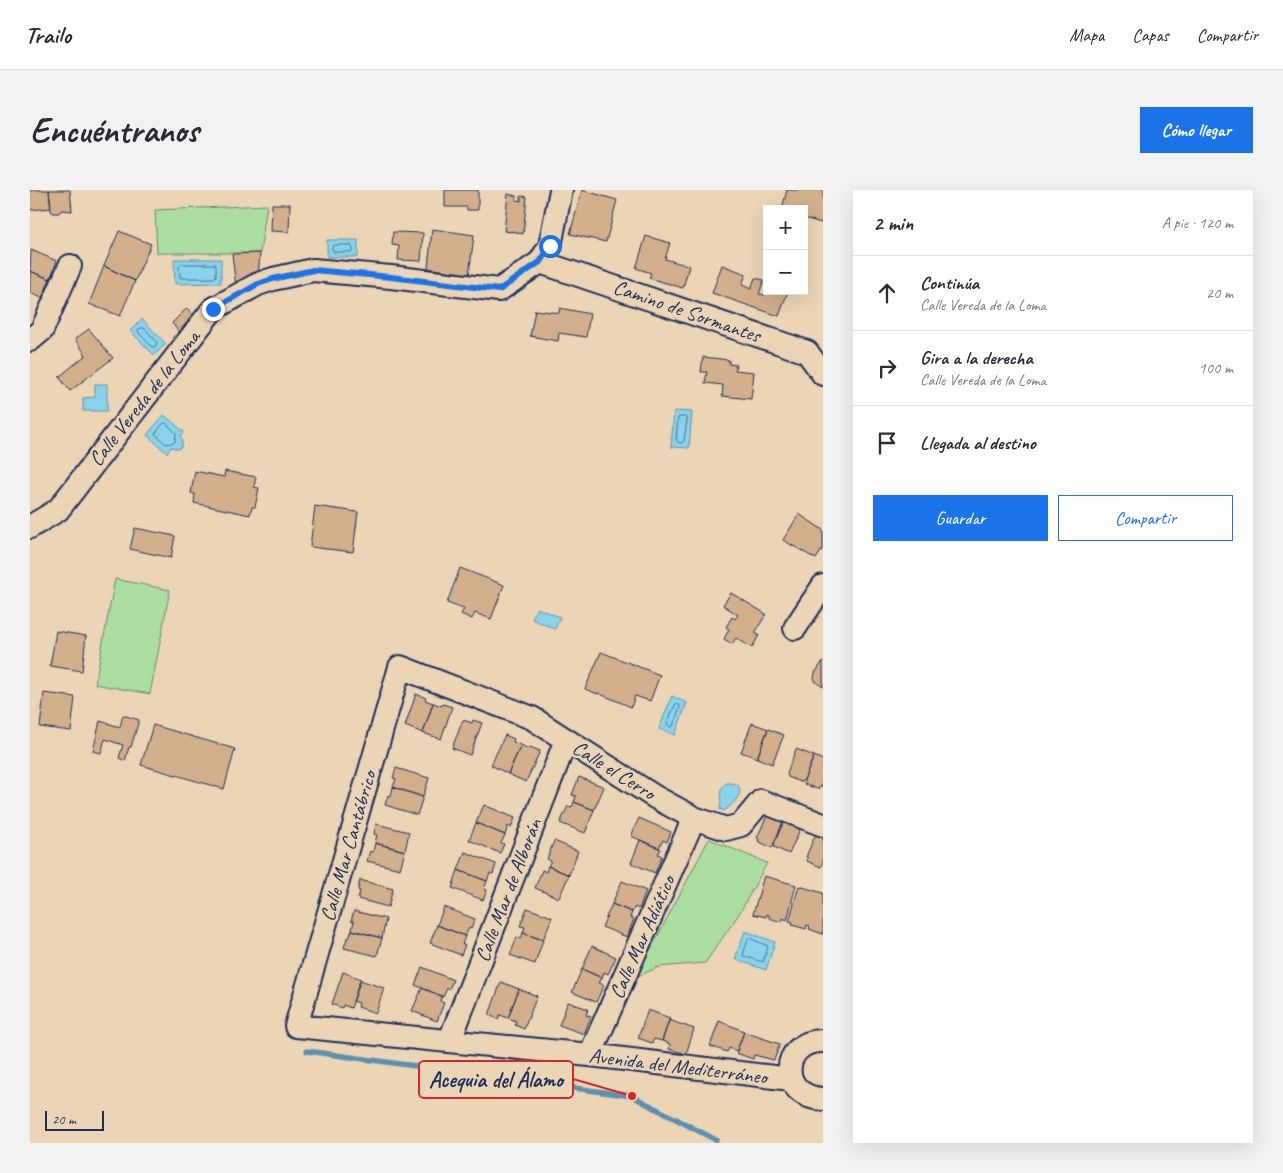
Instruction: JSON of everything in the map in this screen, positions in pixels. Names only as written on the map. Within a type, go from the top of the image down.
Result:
[{"type":"street","name":"Calle Vereda de la Loma","points":[[30,527],[58,510],[213,309],[258,284],[313,270],[499,290],[540,262],[550,246],[562,190]]},
{"type":"street","name":"Camino de Sormantes","points":[[540,262],[808,352],[823,374]]},
{"type":"street","points":[[30,340],[42,330],[70,266]]},
{"type":"street","points":[[795,628],[823,586]]},
{"type":"street","name":"Calle el Cerro","points":[[400,667],[532,718],[655,797],[694,818],[726,829],[741,824],[761,802],[823,825]]},
{"type":"street","name":"Calle Mar Cantábrico","points":[[296,1026],[400,667]]},
{"type":"street","name":"Calle Mar de Alborán","points":[[450,1040],[566,740]]},
{"type":"street","name":"Calle Mar Adiático","points":[[590,1055],[694,818]]},
{"type":"street","name":"Avenida del Mediterráneo","points":[[296,1026],[450,1040],[791,1079]]},
{"type":"street","points":[[823,1041],[808,1043],[799,1048],[790,1064],[791,1079],[798,1091],[807,1097],[823,1099]]},
{"type":"green space","points":[[267,205],[260,253],[157,253],[155,210]]},
{"type":"green space","points":[[115,579],[170,590],[150,694],[95,684]]},
{"type":"green space","points":[[709,839],[767,863],[739,914],[705,963],[659,967],[636,977]]},
{"type":"water","points":[[327,240],[358,240],[358,257],[327,257]]},
{"type":"water","points":[[174,259],[221,259],[221,283],[175,284]]},
{"type":"water","points":[[142,319],[166,344],[154,355],[130,331]]},
{"type":"water","points":[[95,384],[107,384],[107,411],[83,411],[83,398],[95,397]]},
{"type":"water","points":[[674,411],[692,412],[689,448],[671,447]]},
{"type":"water","points":[[164,415],[184,432],[180,437],[182,446],[178,449],[171,447],[167,453],[147,435]]},
{"type":"water","points":[[537,608],[560,617],[555,629],[532,619]]},
{"type":"water","points":[[672,696],[687,703],[675,735],[659,729]]},
{"type":"water","points":[[727,783],[739,786],[740,790],[736,800],[723,811],[720,809],[721,791]]},
{"type":"water","points":[[745,931],[775,942],[766,970],[735,959]]},
{"type":"building","points":[[30,190],[49,190],[51,208],[30,210]]},
{"type":"building","points":[[49,190],[70,190],[72,211],[61,210],[59,213],[53,213],[51,211]]},
{"type":"building","points":[[445,190],[478,190],[478,210],[467,210],[467,207],[445,207]]},
{"type":"building","points":[[582,190],[617,200],[606,242],[570,234]]},
{"type":"building","points":[[787,190],[823,190],[823,216],[821,223],[808,219],[808,205],[783,205]]},
{"type":"building","points":[[508,194],[516,196],[516,200],[521,201],[521,196],[527,197],[523,234],[504,231]]},
{"type":"building","points":[[272,204],[290,204],[289,232],[271,231]]},
{"type":"building","points":[[432,229],[474,235],[469,275],[428,268]]},
{"type":"building","points":[[119,231],[151,244],[135,281],[104,266]]},
{"type":"building","points":[[393,232],[423,233],[421,261],[398,260],[399,246],[392,245]]},
{"type":"building","points":[[646,236],[670,243],[665,259],[689,266],[683,288],[649,278],[651,273],[636,268]]},
{"type":"building","points":[[31,250],[57,261],[50,279],[30,271]]},
{"type":"building","points":[[260,253],[258,277],[236,287],[232,254]]},
{"type":"building","points":[[722,265],[746,274],[742,285],[751,289],[755,278],[763,280],[759,294],[787,295],[779,316],[712,293]]},
{"type":"building","points":[[104,266],[135,281],[120,316],[89,304]]},
{"type":"building","points":[[30,271],[50,279],[42,298],[30,293]]},
{"type":"building","points":[[187,308],[197,319],[178,344],[172,338],[179,332],[172,323]]},
{"type":"building","points":[[560,308],[590,314],[586,337],[559,333],[558,341],[530,336],[535,310],[559,313]]},
{"type":"building","points":[[89,329],[113,358],[70,391],[59,377],[86,355],[75,339]]},
{"type":"building","points":[[703,357],[729,360],[729,364],[736,365],[735,370],[754,372],[751,399],[722,396],[723,385],[705,383],[707,372],[701,372]]},
{"type":"building","points":[[195,471],[224,477],[225,471],[256,477],[254,487],[259,488],[255,507],[252,507],[250,515],[194,503],[195,494],[191,493]]},
{"type":"building","points":[[315,506],[358,512],[353,552],[310,547]]},
{"type":"building","points":[[799,514],[823,530],[823,548],[816,559],[783,540]]},
{"type":"building","points":[[135,528],[175,536],[171,558],[130,549]]},
{"type":"building","points":[[460,568],[504,585],[491,619],[475,613],[472,619],[461,614],[464,609],[447,603]]},
{"type":"building","points":[[731,593],[766,614],[755,633],[759,635],[752,648],[736,638],[732,644],[724,639],[729,629],[726,627],[732,617],[735,619],[738,615],[723,605]]},
{"type":"building","points":[[56,631],[86,636],[82,671],[50,666]]},
{"type":"building","points":[[601,652],[660,675],[650,701],[635,696],[631,707],[585,689]]},
{"type":"building","points":[[823,661],[823,687],[814,678]]},
{"type":"building","points":[[44,693],[75,697],[71,731],[40,727]]},
{"type":"building","points":[[416,694],[433,703],[423,733],[405,726]]},
{"type":"building","points":[[433,703],[452,707],[441,739],[423,733]]},
{"type":"building","points":[[123,715],[139,720],[125,761],[119,758],[123,745],[105,739],[101,753],[93,751],[100,721],[120,727]]},
{"type":"building","points":[[463,720],[472,723],[473,720],[482,723],[470,755],[452,748]]},
{"type":"building","points":[[752,723],[768,729],[757,758],[741,752]]},
{"type":"building","points":[[153,725],[235,749],[224,789],[141,765]]},
{"type":"building","points":[[768,729],[784,735],[772,764],[757,758]]},
{"type":"building","points":[[505,735],[514,739],[513,742],[521,745],[508,774],[491,765]]},
{"type":"building","points":[[521,745],[540,751],[526,782],[508,774]]},
{"type":"building","points":[[796,749],[814,756],[804,780],[800,782],[788,777],[787,773]]},
{"type":"building","points":[[814,756],[823,760],[823,781],[821,787],[817,789],[804,784]]},
{"type":"building","points":[[396,768],[429,778],[423,797],[393,787],[396,779],[393,778]]},
{"type":"building","points":[[579,777],[604,787],[594,810],[574,802],[576,796],[572,795]]},
{"type":"building","points":[[393,787],[423,797],[417,815],[385,805],[388,795],[391,796]]},
{"type":"building","points":[[574,802],[594,810],[585,833],[560,823],[568,806],[572,807]]},
{"type":"building","points":[[484,805],[515,818],[511,828],[508,826],[505,835],[476,823]]},
{"type":"building","points":[[768,813],[784,820],[772,848],[758,841],[759,839],[757,838]]},
{"type":"building","points":[[639,818],[671,832],[667,842],[663,840],[659,848],[631,836]]},
{"type":"building","points":[[784,820],[801,827],[789,854],[774,847]]},
{"type":"building","points":[[476,823],[505,835],[501,843],[504,844],[500,853],[469,840]]},
{"type":"building","points":[[376,824],[409,832],[405,851],[375,843],[377,835],[374,834]]},
{"type":"building","points":[[816,833],[823,836],[823,864],[821,867],[807,861],[808,858],[806,857]]},
{"type":"building","points":[[640,840],[661,849],[658,854],[662,856],[655,873],[631,863]]},
{"type":"building","points":[[554,841],[578,851],[569,875],[548,866],[551,861],[547,859]]},
{"type":"building","points":[[375,843],[405,851],[400,869],[367,861],[370,851],[373,852]]},
{"type":"building","points":[[465,852],[496,864],[493,874],[490,873],[487,881],[458,870]]},
{"type":"building","points":[[548,866],[569,875],[559,898],[535,888],[542,870],[546,872]]},
{"type":"building","points":[[458,870],[487,881],[484,889],[487,890],[483,900],[452,888]]},
{"type":"building","points":[[764,876],[796,885],[787,920],[783,918],[782,922],[769,918],[767,914],[766,917],[753,914]]},
{"type":"building","points":[[360,880],[393,889],[388,907],[358,899]]},
{"type":"building","points":[[622,881],[646,891],[639,909],[635,907],[632,912],[612,904]]},
{"type":"building","points":[[799,886],[823,893],[823,934],[809,929],[810,926],[807,925],[806,929],[792,925],[793,922],[789,921]]},
{"type":"building","points":[[612,904],[632,912],[630,918],[634,919],[627,937],[602,927]]},
{"type":"building","points":[[444,907],[475,919],[471,929],[469,928],[465,936],[437,925]]},
{"type":"building","points":[[527,908],[552,917],[543,940],[523,933],[525,927],[520,926]]},
{"type":"building","points":[[354,911],[386,919],[382,938],[352,930],[354,921],[351,921]]},
{"type":"building","points":[[437,925],[465,936],[462,944],[465,945],[461,955],[430,943]]},
{"type":"building","points":[[352,930],[382,938],[377,956],[344,948]]},
{"type":"building","points":[[523,933],[543,940],[535,964],[510,955],[517,937],[521,938]]},
{"type":"building","points":[[592,946],[616,957],[608,974],[604,972],[602,978],[582,969]]},
{"type":"building","points":[[422,967],[453,980],[443,997],[415,985]]},
{"type":"building","points":[[582,969],[602,978],[599,983],[604,985],[596,1002],[572,992]]},
{"type":"building","points":[[343,972],[361,979],[351,1008],[343,1005],[342,1008],[332,1004]]},
{"type":"building","points":[[360,980],[384,988],[376,1013],[358,1007],[359,1003],[353,1001]]},
{"type":"building","points":[[501,982],[519,989],[508,1018],[500,1015],[498,1019],[489,1015]]},
{"type":"building","points":[[422,988],[442,996],[440,1001],[444,1003],[437,1021],[412,1011]]},
{"type":"building","points":[[519,989],[537,996],[524,1029],[515,1025],[516,1021],[508,1018]]},
{"type":"building","points":[[568,1002],[588,1009],[586,1015],[591,1016],[584,1034],[559,1025]]},
{"type":"building","points":[[648,1010],[670,1018],[662,1041],[654,1039],[652,1043],[638,1038]]},
{"type":"building","points":[[669,1020],[694,1029],[686,1054],[669,1049],[670,1044],[662,1041]]},
{"type":"building","points":[[719,1021],[744,1031],[737,1051],[729,1048],[727,1052],[710,1046]]},
{"type":"building","points":[[744,1032],[780,1044],[774,1060],[754,1055],[753,1059],[736,1053]]},
{"type":"waterway","points":[[307,1051],[632,1096],[716,1140]]},
{"type":"place","name":"Acequia del Álamo","points":[[632,1096]]},
{"type":"route","points":[[213,309],[258,284],[313,270],[499,290],[540,262],[550,246]]}]
